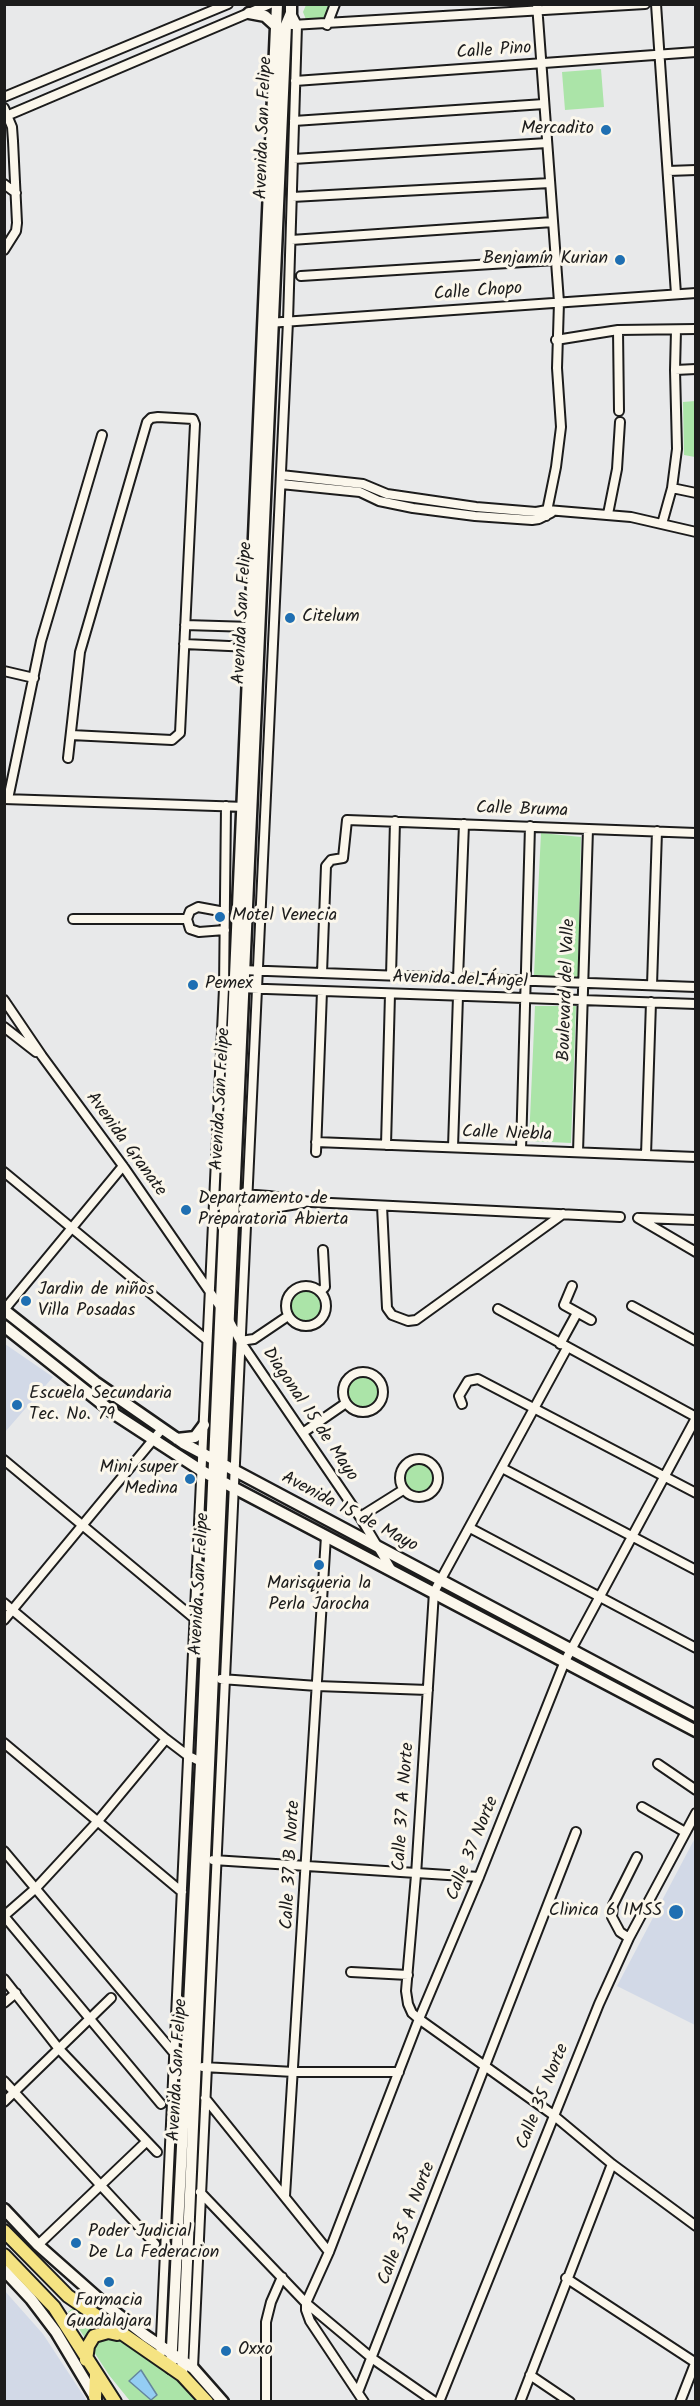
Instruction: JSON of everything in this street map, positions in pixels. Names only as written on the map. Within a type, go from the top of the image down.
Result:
[{"type":"main road","name":"Avenida San Felipe","points":[[277,4],[286,25]]},
{"type":"main road","name":"Avenida San Felipe","points":[[235,970],[247,807],[268,323],[286,25],[291,9]]},
{"type":"main road","points":[[249,13],[265,16],[286,25]]},
{"type":"main road","name":"Avenida San Felipe","points":[[255,628],[269,415],[268,323]]},
{"type":"main road","name":"Avenida San Felipe","points":[[176,2372],[190,2182],[206,1860],[205,1764],[214,1678],[221,1307],[230,1193],[237,924],[256,705],[254,647]]},
{"type":"main road","name":"Avenida San Felipe","points":[[218,1462],[229,1319],[229,1209]]},
{"type":"main road","name":"Avenida 15 de Mayo","points":[[4,1310],[95,1382],[202,1454],[696,1716]]},
{"type":"main road","name":"Avenida 15 de Mayo","points":[[4,1326],[116,1415],[202,1471],[696,1731]]},
{"type":"main road","points":[[177,1439],[195,1437],[204,1425]]},
{"type":"main road","name":"Avenida San Felipe","points":[[178,2357],[181,2172],[196,2067]]},
{"type":"main road","points":[[4,2209],[38,2245],[107,2306],[193,2368],[223,2402]]},
{"type":"main road","points":[[4,2231],[68,2296],[176,2372],[207,2402]]},
{"type":"main road","points":[[4,2255],[54,2307],[115,2402]]},
{"type":"main road","points":[[4,2271],[31,2299],[56,2332],[96,2399]]},
{"type":"main road","points":[[86,2360],[86,2350],[94,2336],[108,2332],[121,2335]]},
{"type":"main road","points":[[96,2375],[96,2399]]},
{"type":"street","points":[[4,97],[228,4]]},
{"type":"street","points":[[4,250],[17,227],[13,141],[5,114],[270,4]]},
{"type":"street","points":[[327,25],[334,4]]},
{"type":"street","points":[[286,25],[327,25],[537,8],[645,4]]},
{"type":"street","points":[[656,4],[676,294]]},
{"type":"street","points":[[537,8],[559,302],[556,340],[561,427],[549,512]]},
{"type":"street","name":"Avenida San Felipe","points":[[193,2368],[205,2098],[196,2067],[214,1678],[234,1486],[288,321],[295,81],[286,25]]},
{"type":"street","points":[[161,32],[168,47]]},
{"type":"street","name":"Calle Pino","points":[[295,81],[696,52]]},
{"type":"street","points":[[56,75],[62,91]]},
{"type":"street","points":[[294,121],[544,104]]},
{"type":"street","points":[[293,159],[547,143]]},
{"type":"street","points":[[668,171],[696,170]]},
{"type":"street","points":[[292,197],[550,183]]},
{"type":"street","points":[[4,184],[16,193]]},
{"type":"street","points":[[291,240],[553,222]]},
{"type":"street","points":[[301,276],[556,260]]},
{"type":"street","name":"Calle Chopo","points":[[268,323],[696,293]]},
{"type":"street","points":[[556,340],[618,330],[696,329]]},
{"type":"street","points":[[618,330],[619,411]]},
{"type":"street","points":[[662,524],[672,488],[677,449],[676,330]]},
{"type":"street","points":[[675,370],[696,369]]},
{"type":"street","points":[[269,415],[284,415]]},
{"type":"street","points":[[68,758],[80,652],[147,422],[151,418],[193,419],[195,424],[180,733],[172,740],[71,735]]},
{"type":"street","points":[[608,514],[617,469],[620,422]]},
{"type":"street","points":[[102,435],[41,641],[6,799],[247,807]]},
{"type":"street","points":[[281,475],[424,500],[505,510],[608,514],[696,532]]},
{"type":"street","points":[[281,484],[344,486]]},
{"type":"street","points":[[672,488],[696,493]]},
{"type":"street","points":[[185,625],[255,628]]},
{"type":"street","points":[[184,644],[254,647]]},
{"type":"street","points":[[4,671],[34,678]]},
{"type":"street","points":[[256,705],[270,705]]},
{"type":"street","name":"Avenida San Felipe","points":[[226,806],[225,926],[235,970]]},
{"type":"street","name":"Calle Bruma","points":[[322,973],[326,866],[331,860],[344,858],[347,820],[696,833]]},
{"type":"street","points":[[391,976],[395,821]]},
{"type":"street","points":[[458,978],[464,824]]},
{"type":"street","points":[[521,1150],[530,826]]},
{"type":"street","name":"Boulevard del Valle","points":[[578,1152],[588,829]]},
{"type":"street","points":[[652,985],[657,831]]},
{"type":"street","points":[[225,912],[198,907],[190,911],[187,919],[190,929],[199,932],[237,924]]},
{"type":"street","points":[[73,919],[187,919]]},
{"type":"street","name":"Avenida del Ángel","points":[[235,970],[696,987]]},
{"type":"street","name":"Avenida San Felipe","points":[[160,2360],[207,1340],[234,988]]},
{"type":"street","name":"Avenida del Ángel","points":[[234,988],[696,1004]]},
{"type":"street","points":[[316,1152],[322,991]]},
{"type":"street","points":[[386,1145],[390,994]]},
{"type":"street","points":[[453,1148],[458,996]]},
{"type":"street","name":"Avenida Granate","points":[[4,1000],[221,1307]]},
{"type":"street","points":[[646,1155],[651,1002]]},
{"type":"street","points":[[4,1026],[42,1056]]},
{"type":"street","name":"Calle Niebla","points":[[316,1142],[696,1157]]},
{"type":"street","points":[[4,1310],[123,1166]]},
{"type":"street","points":[[4,1172],[207,1340]]},
{"type":"street","points":[[230,1193],[310,1202],[620,1217]]},
{"type":"street","points":[[268,1209],[269,1196]]},
{"type":"street","points":[[229,1209],[268,1209],[310,1202]]},
{"type":"street","points":[[382,1206],[387,1308],[392,1315],[408,1321],[416,1320],[563,1214]]},
{"type":"street","points":[[696,1220],[638,1218],[696,1252]]},
{"type":"street","points":[[320,1292],[325,1287],[323,1250]]},
{"type":"street","points":[[308,1286],[320,1292],[326,1306],[320,1319],[314,1324],[300,1325],[288,1316],[286,1302],[294,1290],[308,1286]]},
{"type":"street","points":[[572,1286],[564,1305],[591,1320]]},
{"type":"street","points":[[632,1306],[696,1341]]},
{"type":"street","name":"Diagonal 15 de Mayo","points":[[221,1307],[240,1341],[304,1432],[392,1569]]},
{"type":"street","points":[[498,1309],[696,1418]]},
{"type":"street","points":[[434,1592],[534,1408],[577,1312]]},
{"type":"street","points":[[240,1341],[254,1340],[288,1316]]},
{"type":"street","points":[[364,1372],[377,1379],[381,1385],[382,1399],[372,1410],[358,1411],[346,1403],[344,1389],[351,1377],[364,1372]]},
{"type":"street","points":[[462,1404],[459,1396],[468,1381],[474,1378],[696,1493]]},
{"type":"street","points":[[304,1432],[346,1403]]},
{"type":"street","name":"Calle 37 Norte","points":[[306,2303],[329,2252],[419,2019],[479,1877],[570,1649],[696,1418]]},
{"type":"street","points":[[4,1620],[162,1429]]},
{"type":"street","points":[[417,1459],[435,1467],[438,1480],[433,1492],[421,1498],[414,1497],[403,1490],[399,1477],[405,1465],[417,1459]]},
{"type":"street","points":[[4,1460],[195,1619]]},
{"type":"street","points":[[502,1468],[696,1570]]},
{"type":"street","points":[[360,1518],[403,1490]]},
{"type":"street","points":[[470,1528],[696,1648]]},
{"type":"street","name":"Calle 37 B Norte","points":[[285,2196],[326,1536]]},
{"type":"street","name":"Calle 37 A Norte","points":[[419,2019],[412,2013],[408,2004],[408,1975],[434,1592]]},
{"type":"street","points":[[4,1603],[166,1740],[205,1764]]},
{"type":"street","points":[[214,1678],[317,1686],[428,1690]]},
{"type":"street","points":[[161,2104],[4,1916],[36,1888],[98,1821],[166,1740]]},
{"type":"street","points":[[4,1743],[182,1892]]},
{"type":"street","points":[[658,1764],[696,1790]]},
{"type":"street","points":[[642,1807],[685,1832]]},
{"type":"street","name":"Calle 35 Norte","points":[[437,2402],[552,2114],[599,2004],[629,1938],[696,1813]]},
{"type":"street","name":"Calle 35 A Norte","points":[[358,2392],[373,2359],[484,2065],[576,1832]]},
{"type":"street","points":[[4,1851],[174,2053]]},
{"type":"street","points":[[629,1938],[620,1932],[612,1917],[613,1905],[637,1857]]},
{"type":"street","points":[[206,1860],[416,1875],[479,1877]]},
{"type":"street","points":[[351,1972],[408,1975]]},
{"type":"street","points":[[4,1979],[59,2049],[157,2152]]},
{"type":"street","points":[[4,2003],[16,1993]]},
{"type":"street","points":[[4,2102],[111,1998]]},
{"type":"street","points":[[419,2019],[552,2114],[612,2164],[696,2226]]},
{"type":"street","points":[[196,2067],[294,2072],[399,2072]]},
{"type":"street","points":[[4,2081],[155,2244]]},
{"type":"street","points":[[205,2098],[329,2252]]},
{"type":"street","points":[[38,2245],[146,2142]]},
{"type":"street","points":[[520,2402],[566,2278],[612,2164]]},
{"type":"street","points":[[181,2172],[306,2303],[373,2359],[437,2402]]},
{"type":"street","points":[[267,2402],[266,2322],[271,2302],[282,2277]]},
{"type":"street","points":[[566,2278],[695,2362],[680,2402]]},
{"type":"street","points":[[306,2303],[310,2321],[364,2402]]},
{"type":"street","points":[[530,2375],[570,2402]]},
{"type":"shaded area","name":"Escuela Secundaria Tec. No. 79","points":[[5,1344],[53,1377],[5,1432]]},
{"type":"shaded area","name":"Clinica 6 IMSS","points":[[695,1838],[695,2025],[617,1986]]},
{"type":"shaded area","points":[[4,2290],[43,2334],[87,2401],[5,2401]]},
{"type":"green space","points":[[306,5],[331,5],[324,20],[307,22],[303,12]]},
{"type":"green space","points":[[601,69],[604,107],[565,110],[562,72]]},
{"type":"green space","points":[[696,401],[695,457],[684,455],[683,402]]},
{"type":"green space","points":[[541,833],[581,837],[578,978],[534,975]]},
{"type":"green space","points":[[535,1006],[576,1006],[571,1143],[529,1141]]},
{"type":"green space","points":[[306,1288],[321,1297],[322,1314],[306,1324],[291,1315],[290,1298]]},
{"type":"green space","points":[[363,1375],[378,1384],[379,1401],[363,1411],[348,1402],[348,1385]]},
{"type":"green space","points":[[419,1462],[434,1470],[435,1487],[419,1497],[404,1489],[403,1472]]},
{"type":"green space","points":[[74,2307],[186,2387],[197,2401],[130,2401],[109,2375],[68,2312]]},
{"type":"water","points":[[141,2370],[157,2395],[151,2400],[129,2381]]},
{"type":"place","name":"Mercadito","points":[[606,130]]},
{"type":"place","name":"Benjamín Kurian","points":[[620,260]]},
{"type":"place","name":"Citelum","points":[[290,618]]},
{"type":"place","name":"Motel Venecia","points":[[220,917]]},
{"type":"place","name":"Pemex","points":[[193,985]]},
{"type":"place","name":"Departamento de Preparatoria Abierta","points":[[186,1210]]},
{"type":"place","name":"Jardin de niños Villa Posadas","points":[[26,1301]]},
{"type":"place","name":"Escuela Secundaria Tec. No. 79","points":[[17,1405]]},
{"type":"place","name":"Mini super Medina","points":[[190,1479]]},
{"type":"place","name":"Marisqueria la Perla Jarocha","points":[[319,1565]]},
{"type":"place","name":"Clinica 6 IMSS","points":[[676,1912]]},
{"type":"place","name":"Poder Judicial De La Federacion","points":[[76,2243]]},
{"type":"place","name":"Farmacia Guadalajara","points":[[109,2282]]},
{"type":"place","name":"Oxxo","points":[[226,2351]]}]
